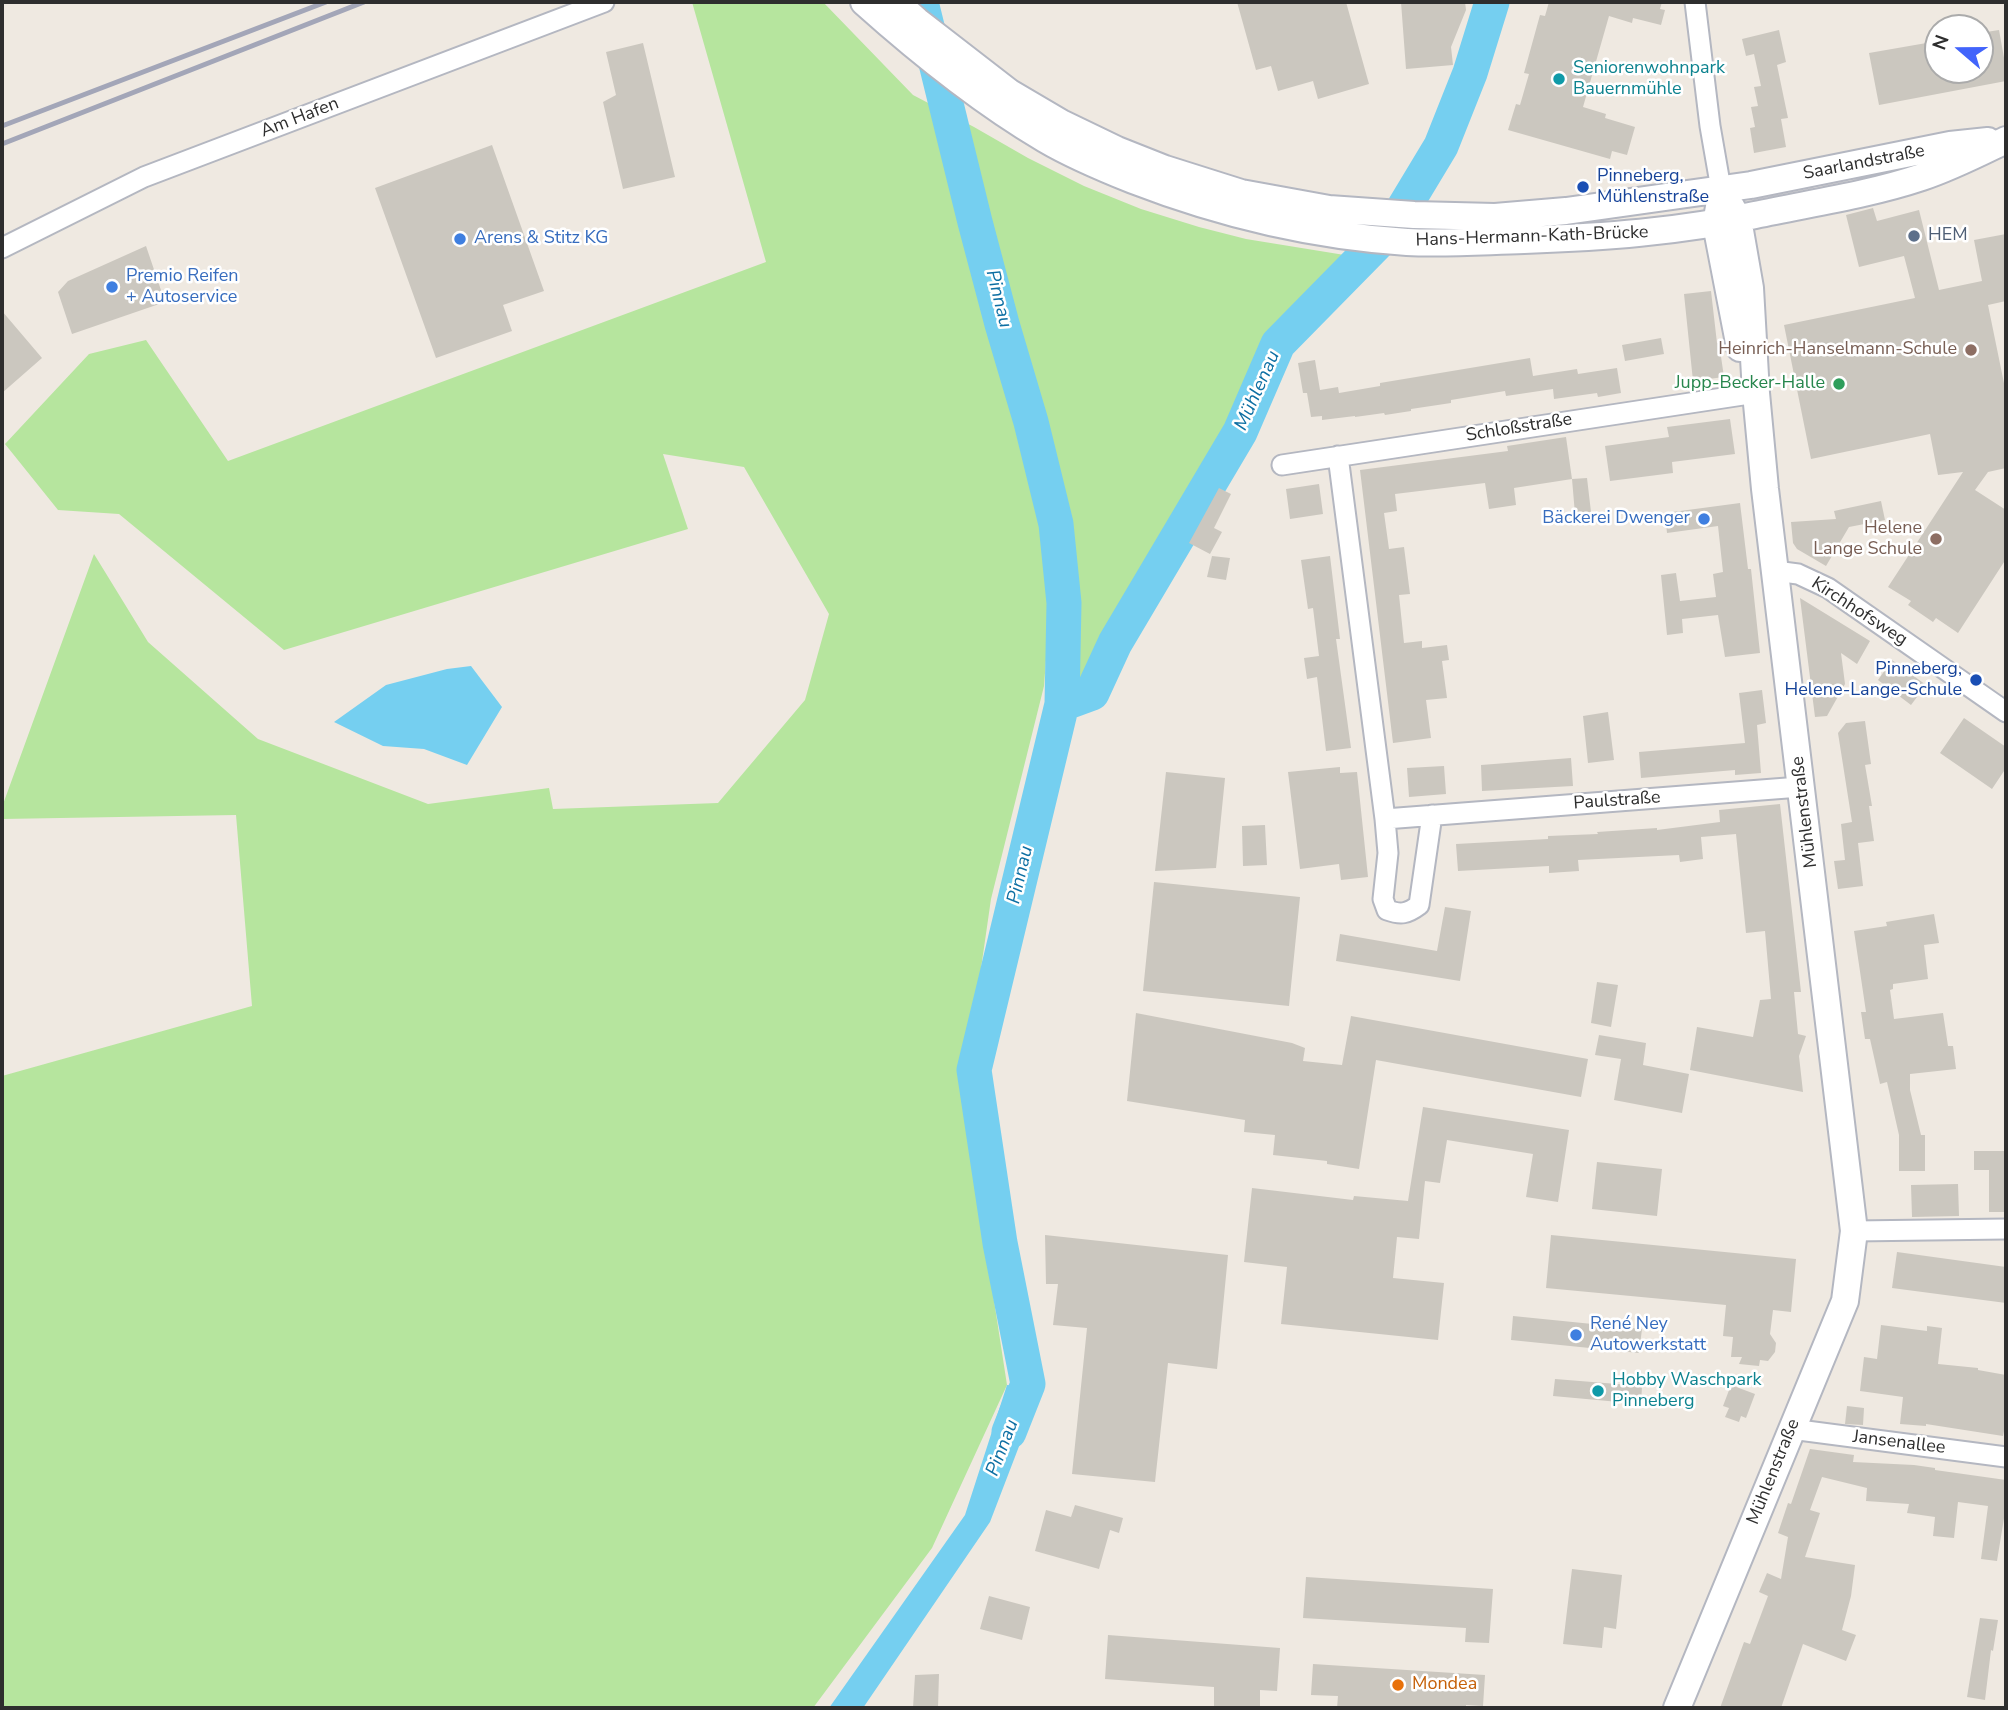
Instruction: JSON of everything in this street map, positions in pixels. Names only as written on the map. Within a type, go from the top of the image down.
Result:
[{"type":"main road","name":"Hans-Hermann-Kath-Brücke","points":[[864,2],[961,84],[1048,141],[1105,169],[1166,193],[1245,217],[1321,232],[1439,243],[1583,237],[1673,230],[1727,221]]},
{"type":"main road","name":"Hans-Hermann-Kath-Brücke","points":[[896,2],[1010,93],[1062,123],[1117,150],[1165,169],[1241,193],[1329,209],[1495,217],[1566,211],[1721,189]]},
{"type":"main road","name":"Saarlandstraße","points":[[1721,189],[1950,145],[2006,140]]},
{"type":"main road","name":"Saarlandstraße","points":[[1727,221],[1813,204],[1920,178],[1954,166],[2006,140]]},
{"type":"main road","name":"Mühlenstraße","points":[[1677,1708],[1845,1301],[1854,1231],[1775,571],[1756,393],[1750,288],[1727,221],[1721,189]]},
{"type":"street","name":"Am Hafen","points":[[2,248],[144,177],[604,2]]},
{"type":"street","name":"Mühlenstraße","points":[[1695,2],[1710,127],[1721,189]]},
{"type":"street","name":"Schloßstraße","points":[[1282,465],[1756,393]]},
{"type":"street","points":[[1338,456],[1385,819],[1388,853],[1383,899],[1387,910],[1398,914],[1408,913],[1419,905],[1432,815]]},
{"type":"street","name":"Kirchhofsweg","points":[[1775,571],[1798,573],[1828,588],[2006,712]]},
{"type":"street","name":"Paulstraße","points":[[1385,819],[1802,788]]},
{"type":"street","points":[[1854,1231],[2006,1229]]},
{"type":"street","name":"Jansenallee","points":[[1791,1429],[2006,1457]]},
{"type":"green space","points":[[692,2],[823,2],[913,95],[1084,186],[1141,209],[1199,227],[1246,239],[1363,258],[1278,344],[1240,432],[1115,643],[1092,693],[1062,704],[1064,603],[1056,530],[1044,686],[991,899],[970,1045],[981,1216],[1007,1385],[932,1548],[813,1708],[2,1708],[2,1076],[252,1006],[236,815],[2,819],[2,807],[94,554],[148,642],[258,739],[428,804],[549,788],[553,809],[718,803],[805,700],[829,614],[744,467],[663,454],[688,529],[284,650],[119,514],[58,510],[5,444],[89,354],[146,340],[228,461],[766,262]]},
{"type":"water","points":[[471,666],[502,707],[467,765],[424,749],[383,746],[334,722],[386,685],[447,669]]},
{"type":"water","points":[[1007,1385],[1041,1389],[990,1522],[863,1708],[829,1708],[965,1515]]},
{"type":"building","points":[[1237,2],[1346,2],[1369,84],[1318,99],[1313,81],[1278,91],[1271,66],[1256,70]]},
{"type":"building","points":[[1401,2],[1465,2],[1466,10],[1451,47],[1453,65],[1406,69]]},
{"type":"building","name":"Seniorenwohnpark Bauernmühle","points":[[1549,2],[1662,2],[1660,9],[1665,10],[1661,25],[1633,18],[1632,23],[1609,16],[1583,107],[1606,114],[1605,118],[1635,127],[1627,155],[1612,151],[1610,159],[1508,130],[1516,104],[1520,105],[1529,74],[1524,73],[1540,15],[1545,16]]},
{"type":"building","points":[[1779,30],[1786,62],[1777,65],[1788,118],[1781,119],[1786,147],[1754,153],[1750,128],[1755,127],[1751,107],[1758,106],[1754,87],[1761,86],[1754,54],[1746,56],[1742,39]]},
{"type":"building","points":[[1999,30],[2006,81],[1994,83],[1994,31]]},
{"type":"building","points":[[643,43],[675,177],[623,189],[603,102],[616,95],[606,52]]},
{"type":"building","points":[[1924,43],[1924,84],[1990,84],[1879,105],[1869,53]]},
{"type":"building","name":"Arens & Stitz KG","points":[[492,145],[544,291],[503,305],[512,331],[436,358],[375,188]]},
{"type":"building","points":[[1873,208],[1877,221],[1919,210],[1939,290],[1982,281],[1974,240],[2006,234],[2006,301],[1988,305],[2006,393],[2006,468],[1988,472],[1975,490],[2006,510],[2006,559],[1958,633],[1936,618],[1933,622],[1908,605],[1911,601],[1888,587],[1963,472],[1938,475],[1930,434],[1811,459],[1784,325],[1915,298],[1904,256],[1859,267],[1846,215]]},
{"type":"building","name":"Premio Reifen + Autoservice","points":[[146,246],[165,302],[72,334],[58,292],[68,281]]},
{"type":"building","points":[[1711,291],[1724,377],[1693,381],[1684,294]]},
{"type":"building","points":[[2,311],[42,358],[2,393]]},
{"type":"building","points":[[1661,338],[1664,354],[1625,361],[1622,345]]},
{"type":"building","points":[[1530,358],[1533,376],[1577,369],[1578,374],[1617,368],[1621,393],[1598,397],[1597,393],[1554,399],[1553,389],[1506,396],[1505,391],[1451,400],[1451,403],[1411,411],[1322,420],[1322,416],[1311,417],[1307,393],[1303,393],[1298,363],[1315,360],[1320,390],[1338,387],[1339,393],[1380,386],[1380,383]]},
{"type":"building","points":[[1730,419],[1735,454],[1672,462],[1673,473],[1610,481],[1605,446],[1669,437],[1667,427]]},
{"type":"building","points":[[1566,437],[1572,479],[1514,488],[1516,505],[1489,509],[1485,483],[1395,494],[1397,511],[1384,513],[1389,549],[1404,547],[1410,594],[1399,595],[1404,643],[1422,641],[1422,648],[1447,645],[1449,660],[1442,661],[1447,698],[1426,700],[1431,738],[1393,743],[1360,470],[1508,451],[1507,446]]},
{"type":"building","points":[[1587,478],[1591,512],[1575,514],[1572,479]]},
{"type":"building","points":[[1319,484],[1323,514],[1290,519],[1286,489]]},
{"type":"building","points":[[1219,488],[1231,494],[1214,528],[1222,532],[1210,554],[1189,543]]},
{"type":"building","points":[[1881,501],[1885,520],[1849,527],[1826,566],[1797,549],[1793,543],[1791,522],[1836,519],[1834,511]]},
{"type":"building","points":[[1740,503],[1748,569],[1751,569],[1760,653],[1725,657],[1718,615],[1682,619],[1683,633],[1667,635],[1661,575],[1676,573],[1680,601],[1716,597],[1713,574],[1723,572],[1718,526],[1667,533],[1665,513]]},
{"type":"building","points":[[1212,556],[1230,558],[1226,580],[1207,577]]},
{"type":"building","points":[[1330,556],[1340,639],[1336,639],[1351,748],[1326,751],[1317,677],[1307,679],[1304,658],[1319,656],[1313,608],[1308,609],[1301,560]]},
{"type":"building","points":[[1800,598],[1870,641],[1857,664],[1841,653],[1845,684],[1827,716],[1815,717]]},
{"type":"building","points":[[1892,660],[1926,685],[1911,705],[1878,680]]},
{"type":"building","points":[[1762,690],[1766,723],[1757,725],[1761,773],[1735,775],[1735,770],[1641,778],[1639,752],[1745,743],[1739,693]]},
{"type":"building","points":[[1608,712],[1614,760],[1588,763],[1583,716]]},
{"type":"building","points":[[1964,718],[2006,747],[2006,768],[1992,789],[1940,753]]},
{"type":"building","points":[[1865,721],[1871,764],[1865,765],[1872,806],[1869,806],[1874,841],[1858,843],[1863,886],[1838,889],[1834,861],[1845,860],[1841,824],[1852,822],[1838,733],[1846,723]]},
{"type":"building","points":[[1571,758],[1573,786],[1482,791],[1481,765]]},
{"type":"building","points":[[1444,766],[1446,794],[1409,797],[1407,768]]},
{"type":"building","points":[[1340,767],[1340,773],[1357,772],[1368,877],[1341,880],[1339,864],[1300,869],[1288,772]]},
{"type":"building","points":[[1166,772],[1225,778],[1216,868],[1155,871]]},
{"type":"building","points":[[1780,804],[1801,992],[1794,992],[1798,1034],[1806,1036],[1799,1056],[1803,1092],[1690,1070],[1697,1027],[1753,1037],[1760,1000],[1771,999],[1765,931],[1746,933],[1736,834],[1701,837],[1703,859],[1680,862],[1679,855],[1578,860],[1579,871],[1549,873],[1549,866],[1458,871],[1456,844],[1548,839],[1548,836],[1598,834],[1597,832],[1657,830],[1720,822],[1719,810]]},
{"type":"building","points":[[1265,825],[1267,865],[1243,866],[1242,826]]},
{"type":"building","points":[[1154,882],[1300,897],[1289,1006],[1143,991]]},
{"type":"building","points":[[1445,907],[1471,911],[1460,981],[1336,961],[1340,934],[1437,951]]},
{"type":"building","points":[[1934,914],[1939,943],[1924,945],[1928,979],[1893,984],[1893,989],[1890,990],[1894,1019],[1943,1013],[1948,1046],[1953,1046],[1956,1069],[1910,1074],[1910,1090],[1921,1135],[1925,1135],[1925,1171],[1899,1171],[1899,1135],[1887,1082],[1880,1084],[1870,1039],[1865,1039],[1861,1012],[1866,1012],[1854,931],[1887,926],[1886,922]]},
{"type":"building","points":[[1597,982],[1618,985],[1611,1027],[1591,1023]]},
{"type":"building","points":[[1136,1013],[1292,1043],[1305,1048],[1303,1061],[1342,1065],[1351,1016],[1588,1059],[1581,1097],[1376,1060],[1359,1169],[1327,1164],[1327,1161],[1273,1155],[1275,1135],[1244,1132],[1245,1120],[1127,1101]]},
{"type":"building","points":[[1599,1035],[1646,1043],[1643,1065],[1689,1074],[1682,1113],[1614,1100],[1621,1059],[1595,1055]]},
{"type":"building","points":[[1423,1107],[1569,1130],[1558,1202],[1526,1197],[1533,1154],[1447,1140],[1440,1183],[1425,1181],[1419,1239],[1397,1237],[1393,1278],[1444,1283],[1438,1340],[1281,1324],[1287,1267],[1244,1262],[1252,1188],[1353,1200],[1354,1196],[1408,1201]]},
{"type":"building","points":[[1974,1151],[2006,1151],[2006,1212],[1989,1212],[1989,1170],[1974,1170]]},
{"type":"building","points":[[1597,1162],[1662,1169],[1657,1216],[1592,1209]]},
{"type":"building","points":[[1958,1184],[1959,1216],[1912,1217],[1911,1185]]},
{"type":"building","points":[[1045,1235],[1228,1255],[1217,1369],[1168,1363],[1155,1482],[1072,1474],[1087,1328],[1053,1325],[1058,1284],[1046,1284]]},
{"type":"building","points":[[1551,1235],[1796,1259],[1791,1312],[1773,1310],[1770,1334],[1776,1343],[1775,1352],[1768,1361],[1760,1360],[1759,1366],[1739,1364],[1742,1357],[1731,1357],[1733,1337],[1723,1336],[1726,1305],[1546,1288]]},
{"type":"building","points":[[1897,1252],[2006,1267],[2006,1303],[1892,1288]]},
{"type":"building","name":"René Ney Autowerkstatt","points":[[1513,1316],[1642,1329],[1639,1353],[1511,1340]]},
{"type":"building","points":[[1881,1325],[1927,1331],[1927,1326],[1942,1328],[1938,1364],[1978,1368],[2006,1375],[2006,1421],[2003,1436],[1926,1424],[1900,1424],[1903,1397],[1860,1391],[1864,1357],[1877,1359]]},
{"type":"building","name":"Hobby Waschpark Pinneberg","points":[[1555,1379],[1642,1386],[1641,1404],[1553,1396]]},
{"type":"building","points":[[1731,1385],[1755,1394],[1746,1418],[1741,1416],[1739,1422],[1725,1417],[1729,1408],[1723,1406]]},
{"type":"building","points":[[1847,1406],[1864,1408],[1863,1425],[1845,1424]]},
{"type":"building","points":[[1810,1449],[1854,1455],[1853,1462],[1914,1465],[2006,1480],[2006,1506],[1997,1561],[1981,1559],[1988,1506],[1958,1502],[1954,1538],[1933,1536],[1935,1517],[1907,1513],[1909,1504],[1866,1501],[1867,1488],[1822,1477],[1810,1510],[1820,1513],[1805,1557],[1855,1565],[1851,1596],[1842,1630],[1856,1635],[1846,1661],[1803,1644],[1781,1708],[1720,1708],[1744,1642],[1750,1644],[1768,1596],[1759,1592],[1767,1573],[1781,1579],[1788,1537],[1778,1533]]},
{"type":"building","points":[[1075,1505],[1123,1518],[1119,1533],[1110,1530],[1099,1569],[1035,1551],[1046,1510],[1071,1517]]},
{"type":"building","points":[[1572,1569],[1622,1575],[1616,1629],[1604,1627],[1602,1648],[1563,1644]]},
{"type":"building","points":[[1306,1577],[1493,1589],[1489,1643],[1465,1642],[1466,1628],[1303,1618]]},
{"type":"building","points":[[989,1596],[1030,1607],[1022,1640],[980,1629]]},
{"type":"building","points":[[1980,1618],[1998,1620],[1985,1700],[1967,1697]]},
{"type":"building","points":[[1108,1635],[1280,1648],[1277,1691],[1260,1690],[1260,1708],[1214,1708],[1214,1687],[1105,1679]]},
{"type":"building","name":"Mondea","points":[[1313,1664],[1485,1675],[1483,1706],[1337,1708],[1338,1696],[1311,1695]]},
{"type":"building","points":[[939,1674],[938,1708],[913,1708],[915,1675]]},
{"type":"waterway","name":"Pinnau","points":[[921,2],[975,222],[1031,422],[1056,524],[1064,603],[1062,704],[974,1070],[1000,1243],[1028,1384],[1009,1432]]},
{"type":"waterway","name":"Mühlenau","points":[[1062,704],[1092,693],[1115,643],[1240,432],[1278,344],[1391,229],[1441,146],[1470,73],[1492,2]]},
{"type":"railway","points":[[2,126],[326,2]]},
{"type":"railway","points":[[2,144],[364,2]]},
{"type":"place","name":"Seniorenwohnpark Bauernmühle","points":[[1559,79]]},
{"type":"place","name":"Pinneberg, Mühlenstraße","points":[[1583,187]]},
{"type":"place","name":"HEM","points":[[1914,236]]},
{"type":"place","name":"Arens & Stitz KG","points":[[460,239]]},
{"type":"place","name":"Premio Reifen + Autoservice","points":[[112,287]]},
{"type":"place","name":"Heinrich-Hanselmann-Schule","points":[[1971,350]]},
{"type":"place","name":"Jupp-Becker-Halle","points":[[1839,384]]},
{"type":"place","name":"Bäckerei Dwenger","points":[[1704,519]]},
{"type":"place","name":"Helene Lange Schule","points":[[1936,539]]},
{"type":"place","name":"Pinneberg, Helene-Lange-Schule","points":[[1976,680]]},
{"type":"place","name":"René Ney Autowerkstatt","points":[[1576,1335]]},
{"type":"place","name":"Hobby Waschpark Pinneberg","points":[[1598,1391]]},
{"type":"place","name":"Mondea","points":[[1398,1685]]}]
